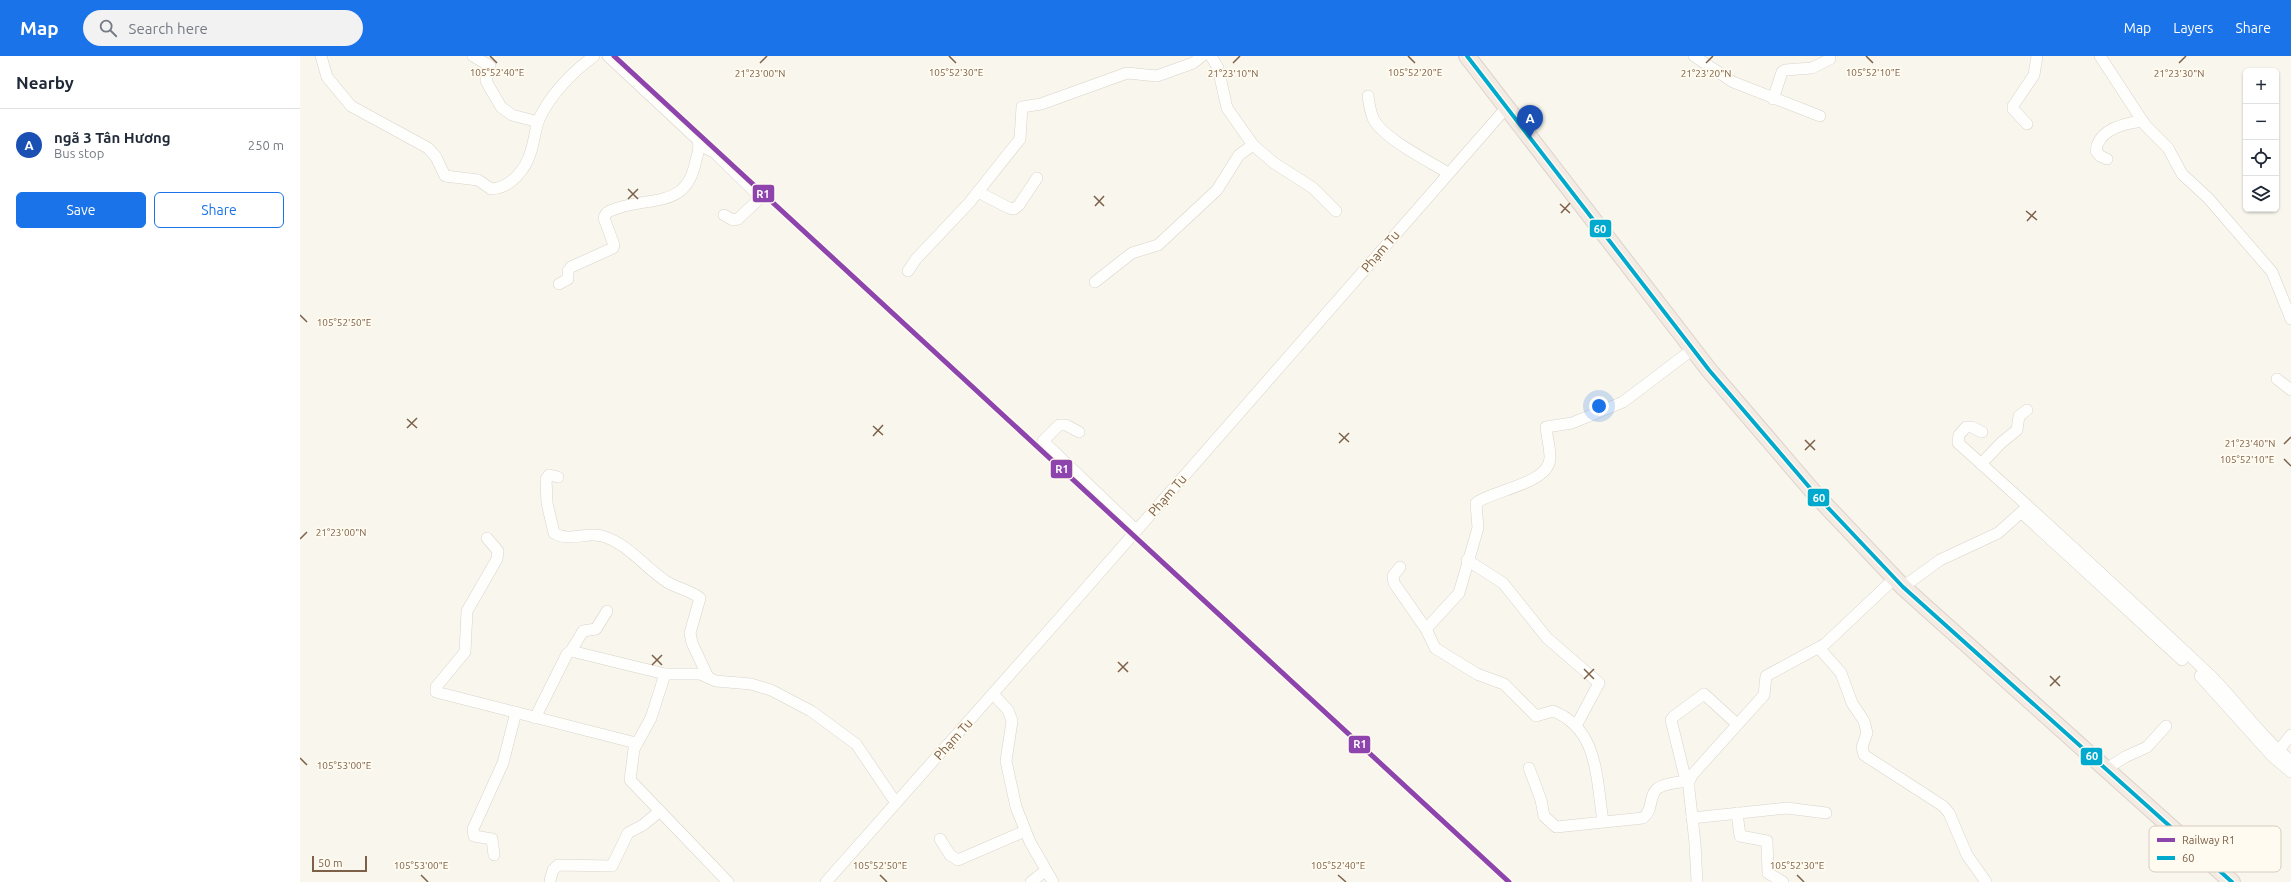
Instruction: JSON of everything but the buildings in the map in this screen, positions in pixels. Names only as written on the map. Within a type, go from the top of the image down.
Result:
[{"type":"highway","points":[[1467,56],[1693,349],[1816,495],[1899,583],[2170,826]]},
{"type":"highway","points":[[2221,872],[2232,882]]},
{"type":"street","points":[[321,56],[327,77],[351,106],[428,148],[436,157],[442,172],[448,177],[475,179],[491,189],[508,184],[517,177],[529,156],[538,122],[544,110],[571,75],[594,56]]},
{"type":"street","points":[[473,56],[490,66],[486,81],[498,104],[512,115],[538,122]]},
{"type":"street","points":[[559,284],[568,279],[568,271],[571,267],[612,248],[614,245],[604,218],[606,213],[627,206],[675,196],[686,187],[695,168],[699,145],[697,139],[608,56]]},
{"type":"street","points":[[908,271],[916,259],[978,192],[1020,138],[1022,107],[1041,104],[1127,72],[1157,76],[1193,64],[1202,56]]},
{"type":"street","points":[[1211,56],[1218,68],[1227,108],[1253,145],[1274,163],[1313,188],[1336,211]]},
{"type":"street","points":[[1694,56],[1733,82],[1773,99],[1820,116]]},
{"type":"street","points":[[2027,124],[2012,106],[2034,75],[2037,56]]},
{"type":"street","points":[[2100,56],[2143,121],[2168,148],[2182,174],[2208,198],[2272,272],[2291,319]]},
{"type":"street","points":[[1773,99],[1782,72],[1785,70],[1812,68],[1830,59]]},
{"type":"street","points":[[1368,96],[1373,118],[1378,124],[1402,144],[1448,173]]},
{"type":"street","name":"Phạm Tu","points":[[826,882],[993,694],[1507,107]]},
{"type":"street","points":[[2107,159],[2100,156],[2096,151],[2096,146],[2104,136],[2120,125],[2143,121]]},
{"type":"street","points":[[699,145],[714,152],[759,196],[758,200],[738,219],[733,220],[724,215]]},
{"type":"street","points":[[1095,282],[1132,253],[1158,245],[1217,190],[1239,155],[1253,145]]},
{"type":"street","points":[[978,192],[1009,208],[1014,209],[1019,205],[1037,178]]},
{"type":"street","points":[[1426,630],[1459,592],[1467,560],[1478,528],[1476,503],[1532,480],[1548,466],[1550,459],[1546,427],[1572,423],[1623,402],[1693,349]]},
{"type":"street","points":[[2277,379],[2291,390]]},
{"type":"street","points":[[1981,464],[2002,442],[2017,430],[2020,416],[2027,410]]},
{"type":"street","points":[[1078,432],[1066,425],[1059,425],[1043,441],[1136,530]]},
{"type":"street","points":[[1982,432],[1972,427],[1966,427],[1958,438],[1958,443],[1981,464],[2025,510],[2221,686],[2279,750],[2291,761]]},
{"type":"street","points":[[558,477],[549,475],[546,479],[546,503],[554,533],[565,538],[586,534],[610,538],[636,554],[668,583],[700,598],[690,633],[692,643],[708,677]]},
{"type":"street","points":[[1529,768],[1541,800],[1544,816],[1556,827],[1643,818],[1650,810],[1656,790],[1659,787],[1687,781],[1736,724],[1764,695],[1766,676],[1820,648],[1859,614],[1899,583],[1940,560],[1998,533],[2025,510]]},
{"type":"street","points":[[487,538],[498,551],[497,559],[467,611],[465,652],[435,689],[436,692],[636,743]]},
{"type":"street","points":[[1467,560],[1503,583],[1547,638],[1599,683],[1576,726]]},
{"type":"street","points":[[1400,567],[1393,576],[1394,583],[1426,630],[1432,643],[1440,652],[1477,674],[1504,684],[1536,716],[1553,711],[1576,726],[1591,747],[1603,821]]},
{"type":"street","points":[[2126,601],[2202,678],[2273,757],[2291,772]]},
{"type":"street","points":[[535,718],[567,654],[571,651],[583,631],[596,629],[607,611]]},
{"type":"street","points":[[1820,648],[1841,673],[1852,704],[1864,721],[1867,734],[1862,747],[1864,755],[1943,806],[1951,817],[1967,855],[1986,882]]},
{"type":"street","points":[[571,651],[665,674],[700,674],[716,681],[761,686],[812,711],[856,744],[896,803]]},
{"type":"street","points":[[665,674],[651,718],[636,743],[630,780],[728,882]]},
{"type":"street","points":[[993,694],[1005,706],[1011,716],[1007,769],[1012,793],[1025,831],[1045,871],[1053,882]]},
{"type":"street","points":[[1696,882],[1692,818],[1687,781],[1672,726],[1673,717],[1704,694],[1736,724]]},
{"type":"street","points":[[494,855],[492,839],[474,836],[473,829],[502,763],[516,712]]},
{"type":"street","points":[[2106,769],[2125,757],[2147,747],[2166,726]]},
{"type":"street","points":[[2279,750],[2291,734]]},
{"type":"street","points":[[1692,818],[1787,808],[1826,813]]},
{"type":"street","points":[[550,880],[553,870],[558,865],[612,866],[628,833],[643,825],[660,811]]},
{"type":"street","points":[[1737,813],[1740,836],[1767,841],[1768,873],[1783,882]]},
{"type":"street","points":[[940,839],[950,855],[958,860],[1025,831]]},
{"type":"street","points":[[1032,882],[1045,871]]},
{"type":"rail line","name":"R1","points":[[614,56],[1509,882]]},
{"type":"transit line","name":"60","points":[[1467,56],[1709,370],[1816,495],[1903,587],[2170,826]]},
{"type":"transit line","name":"60","points":[[2221,872],[2232,882]]},
{"type":"place","name":"ngã 3 Tân Hương","points":[[1530,138]]}]
